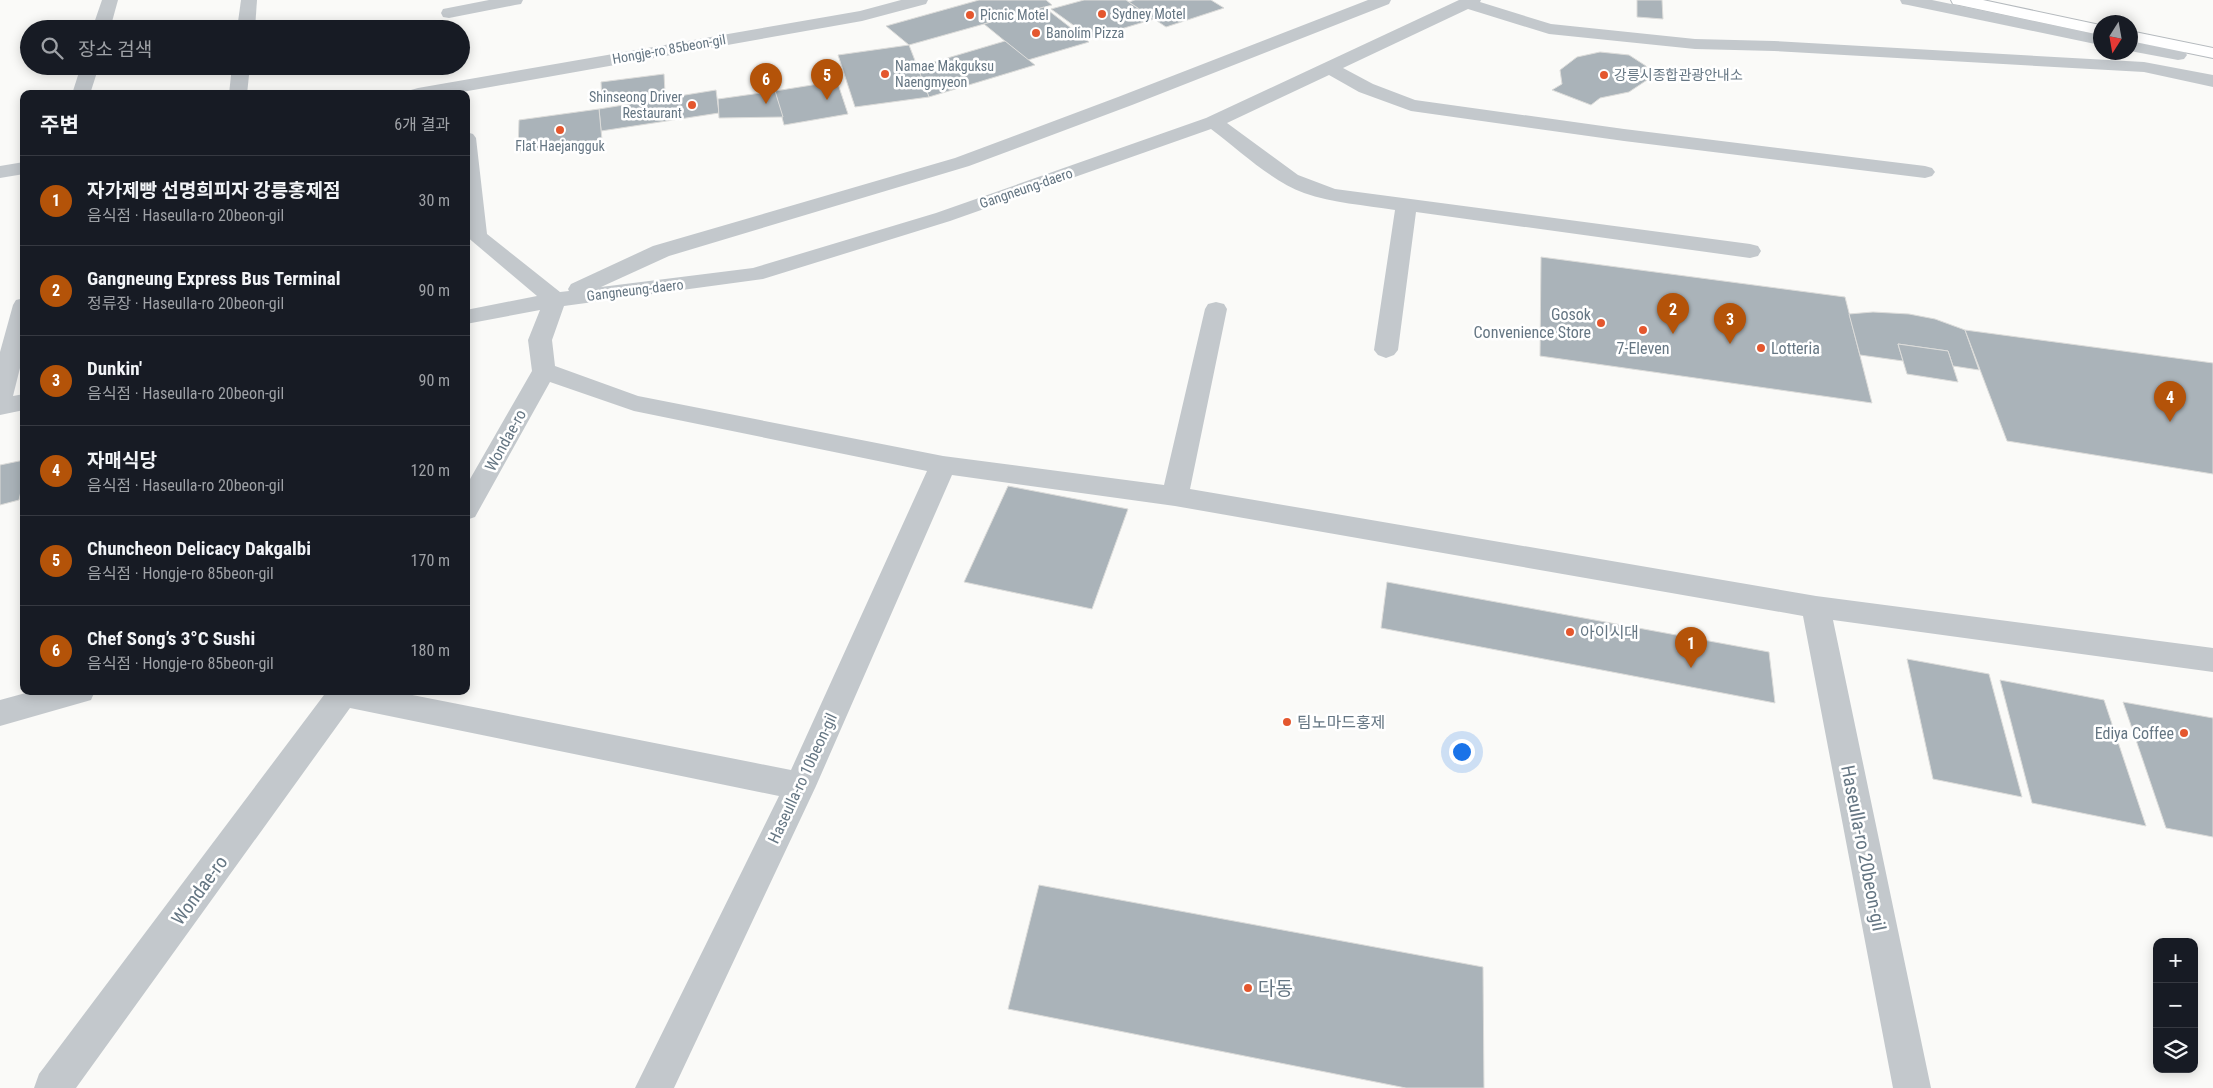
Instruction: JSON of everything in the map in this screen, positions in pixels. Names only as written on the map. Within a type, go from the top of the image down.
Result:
[{"type":"main road","points":[[1959,0],[2093,29]]},
{"type":"main road","points":[[2138,38],[2213,53]]},
{"type":"street","points":[[104,20],[110,0]]},
{"type":"street","points":[[247,20],[249,0]]},
{"type":"street","points":[[451,14],[515,0]]},
{"type":"street","name":"Hongje-ro 85beon-gil","points":[[461,90],[862,16],[920,0]]},
{"type":"street","name":"Gangneung-daero","points":[[555,300],[661,251],[962,162],[1125,101],[1383,0]]},
{"type":"street","points":[[1908,0],[2093,39]]},
{"type":"street","points":[[1470,2],[1549,29],[1694,44],[1774,46],[2144,67],[2213,81]]},
{"type":"street","name":"Gangneung-daero","points":[[470,316],[555,300],[755,274],[943,217],[1213,122],[1470,2]]},
{"type":"street","points":[[2138,48],[2213,62]]},
{"type":"street","points":[[1330,68],[1366,88],[1412,105],[1624,135],[1925,172]]},
{"type":"street","points":[[82,90],[87,75]]},
{"type":"street","points":[[238,90],[240,75]]},
{"type":"street","points":[[459,75],[461,90]]},
{"type":"street","points":[[1213,122],[1291,179],[1310,188],[1333,195],[1750,251]]},
{"type":"street","points":[[0,172],[20,169]]},
{"type":"street","points":[[470,174],[477,236],[555,300],[540,340],[544,370],[634,403],[943,465],[1175,496],[1816,607],[2213,660]]},
{"type":"street","points":[[1386,350],[1406,206]]},
{"type":"street","points":[[1175,496],[1216,309]]},
{"type":"street","points":[[0,398],[20,320]]},
{"type":"street","name":"Wondae-ro","points":[[470,503],[544,370]]},
{"type":"street","points":[[0,407],[20,403]]},
{"type":"street","name":"Haseulla-ro 10beon-gil","points":[[654,1088],[800,786],[943,465]]},
{"type":"street","name":"Haseulla-ro 20beon-gil","points":[[1816,607],[1912,1088]]},
{"type":"street","points":[[0,713],[65,695]]},
{"type":"street","name":"Wondae-ro","points":[[53,1088],[342,695]]},
{"type":"street","points":[[359,695],[800,786]]},
{"type":"building","points":[[979,0],[1046,0],[1052,5],[909,45],[886,26]]},
{"type":"building","points":[[1084,0],[1126,0],[1154,19],[1091,38],[1051,9]]},
{"type":"building","points":[[1135,0],[1211,0],[1224,8],[1166,27],[1129,2]]},
{"type":"building","points":[[1637,0],[1662,0],[1663,19],[1637,17]]},
{"type":"building","points":[[1044,7],[1089,42],[1028,60],[984,24]]},
{"type":"building","points":[[1005,41],[1035,65],[929,97],[917,67]]},
{"type":"building","points":[[909,45],[929,97],[855,107],[838,55]]},
{"type":"building","name":"강릉시종합관광안내소","points":[[1600,52],[1629,55],[1646,66],[1647,80],[1629,92],[1600,98],[1591,105],[1552,90],[1562,84],[1560,70],[1577,57]]},
{"type":"building","points":[[664,74],[665,93],[602,102],[601,82]]},
{"type":"building","points":[[837,81],[848,114],[784,125],[775,91]]},
{"type":"building","points":[[716,90],[719,113],[601,131],[599,109]]},
{"type":"building","points":[[775,91],[783,117],[719,118],[718,99]]},
{"type":"building","points":[[599,109],[602,140],[518,152],[519,120]]},
{"type":"building","points":[[1541,257],[1845,297],[1872,403],[1540,356]]},
{"type":"building","points":[[1873,312],[1909,314],[1935,319],[1965,330],[1979,370],[1953,366],[1948,351],[1898,344],[1903,361],[1860,355],[1849,314]]},
{"type":"building","points":[[1965,330],[2213,363],[2213,474],[2007,441]]},
{"type":"building","points":[[1898,344],[1948,351],[1958,382],[1907,374]]},
{"type":"building","points":[[20,461],[19,500],[0,505],[0,465]]},
{"type":"building","points":[[1008,486],[1128,509],[1092,609],[964,582]]},
{"type":"building","points":[[1387,582],[1769,652],[1775,703],[1381,628]]},
{"type":"building","points":[[1907,659],[1989,674],[2022,797],[1933,779]]},
{"type":"building","points":[[2000,680],[2104,700],[2146,826],[2032,803]]},
{"type":"building","points":[[2123,702],[2213,718],[2213,837],[2166,828]]},
{"type":"building","name":"다동","points":[[1039,885],[1483,967],[1484,1088],[1406,1088],[1008,1009]]},
{"type":"place","name":"Sydney Motel","points":[[1102,14]]},
{"type":"place","name":"Picnic Motel","points":[[970,15]]},
{"type":"place","name":"Banolim Pizza","points":[[1036,33]]},
{"type":"place","name":"Namae Makguksu Naengmyeon","points":[[885,74]]},
{"type":"place","name":"강릉시종합관광안내소","points":[[1604,75]]},
{"type":"place","name":"Chuncheon Delicacy Dakgalbi","points":[[827,100]]},
{"type":"place","name":"Chef Song’s 3°C Sushi","points":[[766,104]]},
{"type":"place","name":"Shinseong Driver Restaurant","points":[[692,105]]},
{"type":"place","name":"Flat Haejangguk","points":[[560,130]]},
{"type":"place","name":"Gosok Convenience Store","points":[[1601,323]]},
{"type":"place","name":"7-Eleven","points":[[1643,330]]},
{"type":"place","name":"Gangneung Express Bus Terminal","points":[[1673,334]]},
{"type":"place","name":"Dunkin'","points":[[1730,344]]},
{"type":"place","name":"Lotteria","points":[[1761,348]]},
{"type":"place","name":"자매식당","points":[[2170,422]]},
{"type":"place","name":"아이시대","points":[[1570,632]]},
{"type":"place","name":"자가제빵 선명희피자 강릉홍제점","points":[[1691,668]]},
{"type":"place","name":"팀노마드홍제","points":[[1287,722]]},
{"type":"place","name":"Ediya Coffee","points":[[2184,733]]},
{"type":"place","name":"다동","points":[[1248,988]]}]
